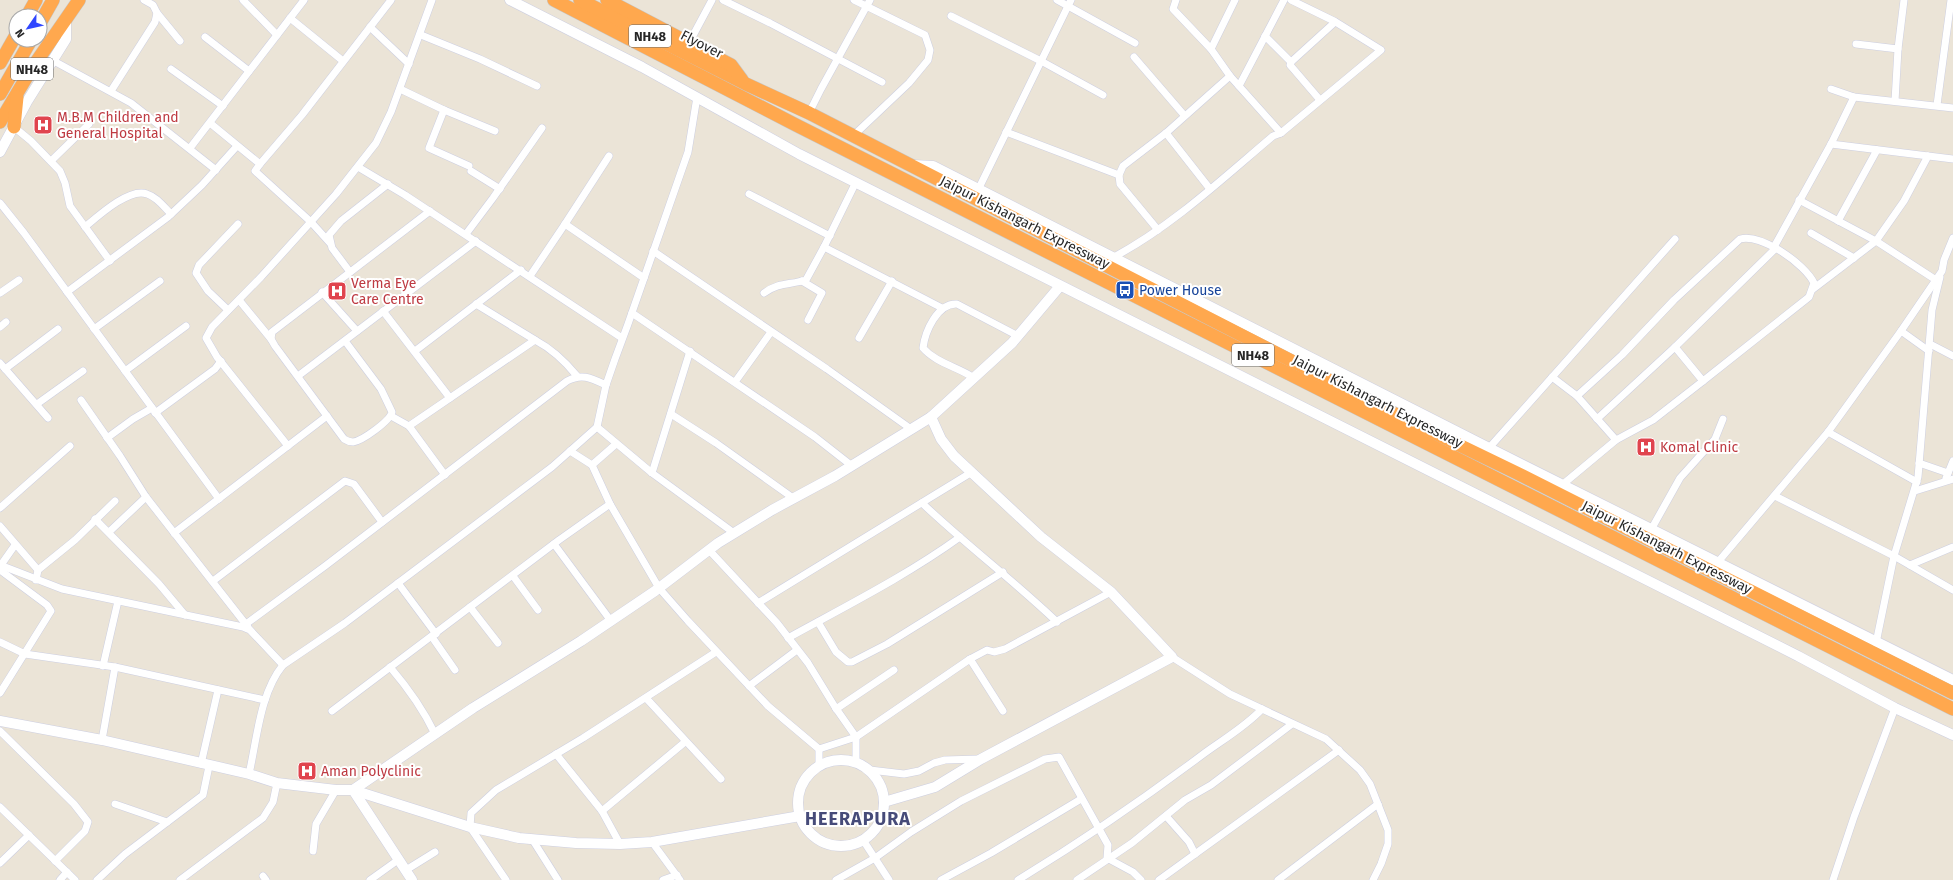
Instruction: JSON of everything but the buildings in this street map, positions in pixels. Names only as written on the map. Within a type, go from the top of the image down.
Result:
[{"type":"highway","points":[[48,9],[53,0]]},
{"type":"highway","name":"NH48","points":[[0,122],[17,93],[79,0]]},
{"type":"highway","name":"Jaipur Kishangarh Expressway","points":[[554,0],[796,124],[1953,709]]},
{"type":"highway","name":"Flyover","points":[[580,0],[746,84]]},
{"type":"highway","points":[[606,0],[730,65],[746,84]]},
{"type":"highway","points":[[0,63],[9,48]]},
{"type":"highway","name":"NH48","points":[[0,94],[26,48]]},
{"type":"highway","name":"Jaipur Kishangarh Expressway","points":[[746,84],[809,113],[1390,411],[1517,473],[1953,693]]},
{"type":"highway","points":[[14,127],[17,93]]},
{"type":"street","points":[[144,0],[153,5],[157,13],[180,41]]},
{"type":"street","points":[[243,0],[277,35]]},
{"type":"street","points":[[190,148],[304,0]]},
{"type":"street","points":[[350,272],[330,243],[311,222],[255,171],[302,115],[391,0]]},
{"type":"street","points":[[288,446],[221,362],[206,338],[212,327],[311,222],[358,167],[376,143],[400,89],[421,35],[432,0]]},
{"type":"street","points":[[510,0],[697,97],[799,154],[1791,652],[1895,708],[1953,735]]},
{"type":"street","points":[[723,0],[882,82]]},
{"type":"street","points":[[853,136],[909,83],[928,60],[930,50],[925,35],[868,3],[854,0]]},
{"type":"street","points":[[1057,0],[1069,3],[1135,43]]},
{"type":"street","points":[[1176,0],[1173,9],[1211,49],[1230,76],[1281,133]]},
{"type":"street","points":[[1211,49],[1235,0]]},
{"type":"street","points":[[1239,86],[1284,0]]},
{"type":"street","points":[[1114,257],[1140,243],[1158,230],[1273,136],[1281,133],[1381,50],[1335,22],[1291,0]]},
{"type":"street","points":[[1894,102],[1904,0]]},
{"type":"street","points":[[1937,105],[1951,0]]},
{"type":"street","points":[[689,43],[710,1]]},
{"type":"street","points":[[809,113],[837,58],[868,3]]},
{"type":"street","points":[[978,190],[1069,3]]},
{"type":"street","points":[[111,91],[154,22],[157,13]]},
{"type":"street","points":[[951,16],[1103,94]]},
{"type":"street","points":[[0,152],[52,60],[66,39],[66,18]]},
{"type":"street","points":[[290,18],[343,61]]},
{"type":"street","points":[[1291,62],[1335,22]]},
{"type":"street","points":[[370,27],[409,64]]},
{"type":"street","points":[[421,35],[480,59],[537,86]]},
{"type":"street","points":[[1265,36],[1291,62],[1290,65],[1320,100]]},
{"type":"street","points":[[205,37],[249,71]]},
{"type":"street","points":[[1856,44],[1898,49]]},
{"type":"street","points":[[1134,57],[1184,115]]},
{"type":"street","points":[[52,60],[131,103],[216,170]]},
{"type":"street","points":[[171,68],[223,106]]},
{"type":"street","points":[[1158,230],[1120,184],[1119,175],[1123,166],[1166,133],[1184,115],[1198,106],[1230,76]]},
{"type":"street","points":[[400,89],[444,110],[495,130]]},
{"type":"street","points":[[1831,89],[1854,97],[1937,105],[1953,108]]},
{"type":"street","points":[[249,774],[265,700],[276,674],[283,665],[345,623],[552,468],[597,427],[606,385],[688,152],[697,97]]},
{"type":"street","points":[[1597,419],[1675,347],[1775,247],[1799,200],[1831,144],[1854,97]]},
{"type":"street","points":[[444,110],[429,148],[470,168],[500,189]]},
{"type":"street","points":[[210,123],[260,164]]},
{"type":"street","points":[[51,161],[89,124]]},
{"type":"street","points":[[14,127],[51,161],[63,177],[70,206],[110,261]]},
{"type":"street","points":[[466,234],[500,189],[542,128]]},
{"type":"street","points":[[1006,132],[1119,175]]},
{"type":"street","points":[[1166,133],[1210,189]]},
{"type":"street","points":[[1831,144],[1953,159]]},
{"type":"street","points":[[67,292],[171,214],[216,170],[237,146]]},
{"type":"street","points":[[1838,221],[1877,150]]},
{"type":"street","points":[[530,276],[609,156]]},
{"type":"street","points":[[1813,289],[1876,241],[1904,201],[1928,156]]},
{"type":"street","points":[[911,165],[933,166],[1562,485],[1652,528],[1876,643],[1953,680]]},
{"type":"street","points":[[358,167],[388,184],[466,234],[622,338]]},
{"type":"street","points":[[764,293],[773,287],[784,283],[806,280],[830,236],[856,182]]},
{"type":"street","points":[[330,243],[329,235],[331,230],[388,184]]},
{"type":"street","points":[[85,226],[105,210],[124,198],[134,194],[146,193],[155,198],[171,214]]},
{"type":"street","points":[[749,194],[830,236]]},
{"type":"street","points":[[1799,200],[1876,241],[1936,280]]},
{"type":"street","points":[[0,204],[67,292],[219,499]]},
{"type":"street","points":[[271,339],[272,332],[322,292],[430,211]]},
{"type":"street","points":[[228,310],[208,291],[196,273],[199,265],[238,224]]},
{"type":"street","points":[[565,224],[644,278]]},
{"type":"street","points":[[1812,233],[1854,258]]},
{"type":"street","points":[[1562,485],[1616,440],[1653,420],[1809,297],[1814,283],[1810,275],[1775,247],[1747,237],[1736,242],[1674,300],[1622,355],[1577,396]]},
{"type":"street","points":[[1876,643],[1894,556],[1917,482],[1932,310],[1942,271],[1950,251],[1953,238]]},
{"type":"street","points":[[1489,448],[1675,239]]},
{"type":"street","points":[[298,376],[476,241]]},
{"type":"street","points":[[824,247],[942,308]]},
{"type":"street","points":[[653,251],[826,368],[911,429]]},
{"type":"street","points":[[415,351],[521,270]]},
{"type":"street","points":[[1718,562],[1828,432],[1901,331],[1942,271]]},
{"type":"street","points":[[0,293],[19,280]]},
{"type":"street","points":[[94,329],[160,281]]},
{"type":"street","points":[[802,281],[822,292],[808,320]]},
{"type":"street","points":[[859,338],[892,281]]},
{"type":"street","points":[[353,790],[435,734],[611,621],[659,588],[708,550],[734,533],[852,466],[931,417],[1018,336],[1060,286]]},
{"type":"street","points":[[322,292],[357,331]]},
{"type":"street","points":[[239,300],[271,339],[344,439],[351,442],[357,441],[386,421],[391,416],[392,412],[381,390],[345,341]]},
{"type":"street","points":[[476,304],[550,348],[577,376]]},
{"type":"street","points":[[974,378],[929,355],[923,348],[924,339],[942,308],[950,304],[957,304],[1018,336]]},
{"type":"street","points":[[383,311],[450,398]]},
{"type":"street","points":[[632,313],[736,382],[815,437],[852,466]]},
{"type":"street","points":[[125,371],[186,326]]},
{"type":"street","points":[[5,369],[58,329]]},
{"type":"street","points":[[1901,331],[1929,347],[1953,356]]},
{"type":"street","points":[[736,382],[771,332]]},
{"type":"street","points":[[409,426],[535,340]]},
{"type":"street","points":[[1675,347],[1703,381]]},
{"type":"street","points":[[652,473],[690,351]]},
{"type":"street","points":[[107,438],[133,419],[154,411],[203,378],[221,362]]},
{"type":"street","points":[[0,363],[48,418]]},
{"type":"street","points":[[37,404],[83,371]]},
{"type":"street","points":[[246,624],[326,566],[566,381],[577,376],[590,378],[606,385]]},
{"type":"street","points":[[1552,377],[1577,396],[1616,440]]},
{"type":"street","points":[[81,400],[146,497],[250,630],[283,665]]},
{"type":"street","points":[[671,414],[716,443],[794,498]]},
{"type":"street","points":[[174,533],[327,416]]},
{"type":"street","points":[[391,416],[409,426],[445,475]]},
{"type":"street","points":[[931,417],[941,439],[954,456],[1041,537],[1111,592],[1172,657],[1230,694],[1326,739],[1360,770],[1370,784],[1388,830],[1388,844],[1381,864],[1373,880]]},
{"type":"street","points":[[1652,528],[1680,478],[1715,439],[1723,418]]},
{"type":"street","points":[[597,427],[652,473],[734,533]]},
{"type":"street","points":[[1828,432],[1917,482]]},
{"type":"street","points":[[592,465],[616,444]]},
{"type":"street","points":[[0,508],[70,446]]},
{"type":"street","points":[[570,451],[592,465],[610,504],[659,588],[748,686],[768,706],[819,749],[819,765]]},
{"type":"street","points":[[1914,490],[1945,482],[1950,476],[1953,461]]},
{"type":"street","points":[[1919,463],[1950,476]]},
{"type":"street","points":[[758,603],[972,472]]},
{"type":"street","points":[[213,581],[345,481],[354,484],[382,522]]},
{"type":"street","points":[[1775,496],[1894,556],[1953,590]]},
{"type":"street","points":[[109,532],[146,497]]},
{"type":"street","points":[[36,580],[38,570],[75,540],[115,501]]},
{"type":"street","points":[[922,503],[960,537],[1003,572],[1057,622]]},
{"type":"street","points":[[332,711],[554,544],[610,504]]},
{"type":"street","points":[[95,519],[159,584],[185,615]]},
{"type":"street","points":[[0,526],[38,570]]},
{"type":"street","points":[[788,638],[872,593],[940,552],[960,537]]},
{"type":"street","points":[[554,544],[611,621]]},
{"type":"street","points":[[0,567],[15,545]]},
{"type":"street","points":[[1910,565],[1953,547]]},
{"type":"street","points":[[708,550],[758,603],[797,650],[856,737],[856,762]]},
{"type":"street","points":[[0,567],[62,589],[243,627],[250,630]]},
{"type":"street","points":[[0,567],[47,605],[51,611],[0,693]]},
{"type":"street","points":[[818,622],[836,652],[848,662],[852,662],[887,644],[1003,572]]},
{"type":"street","points":[[512,576],[538,610]]},
{"type":"street","points":[[398,583],[434,635],[454,670]]},
{"type":"street","points":[[819,749],[856,737],[970,659],[987,650],[994,652],[1005,649],[1111,592]]},
{"type":"street","points":[[102,666],[118,601]]},
{"type":"street","points":[[470,607],[498,643]]},
{"type":"street","points":[[0,642],[25,654],[115,667],[265,700]]},
{"type":"street","points":[[748,686],[797,650]]},
{"type":"street","points":[[506,880],[470,827],[471,813],[496,790],[646,698],[716,652]]},
{"type":"street","points":[[884,802],[935,787],[981,759],[1172,657]]},
{"type":"street","points":[[970,659],[1003,711]]},
{"type":"street","points":[[102,740],[115,667]]},
{"type":"street","points":[[390,667],[404,682],[423,710],[435,734]]},
{"type":"street","points":[[836,709],[894,670]]},
{"type":"street","points":[[97,880],[125,854],[203,795],[205,765],[218,690]]},
{"type":"street","points":[[646,698],[685,742],[721,779]]},
{"type":"street","points":[[1833,880],[1854,817],[1895,708]]},
{"type":"street","points":[[1018,880],[1098,830],[1207,751],[1250,722],[1262,709]]},
{"type":"street","points":[[0,721],[102,740],[249,774],[277,783],[336,790],[353,790],[470,827],[532,839],[620,844],[652,842],[800,816]]},
{"type":"street","points":[[1077,880],[1106,858],[1141,836],[1292,724]]},
{"type":"street","points":[[0,731],[74,804],[88,822],[85,831],[55,860]]},
{"type":"street","points":[[602,811],[685,742]]},
{"type":"street","points":[[1159,880],[1339,750]]},
{"type":"street","points":[[556,754],[602,811],[620,844]]},
{"type":"street","points":[[836,880],[875,858],[911,832],[961,801],[1045,759],[1059,757],[1108,846],[1106,858]]},
{"type":"street","points":[[837,759],[856,762],[870,770],[880,783],[884,802],[882,816],[874,830],[863,840],[848,846],[832,845],[818,839],[805,827],[800,816],[798,793],[806,776],[819,765],[837,759]]},
{"type":"street","points":[[870,770],[904,774],[919,771],[934,763],[946,760],[981,759]]},
{"type":"street","points":[[180,880],[263,818],[273,802],[277,783]]},
{"type":"street","points":[[313,851],[316,824],[336,790]]},
{"type":"street","points":[[353,790],[412,880]]},
{"type":"street","points":[[941,880],[992,853],[1081,799]]},
{"type":"street","points":[[115,804],[167,822]]},
{"type":"street","points":[[1278,880],[1378,804]]},
{"type":"street","points":[[0,807],[75,880]]},
{"type":"street","points":[[1166,816],[1189,842],[1195,854]]},
{"type":"street","points":[[0,863],[29,835]]},
{"type":"street","points":[[532,839],[558,880]]},
{"type":"street","points":[[863,840],[890,880]]},
{"type":"street","points":[[652,842],[679,878],[663,880]]},
{"type":"street","points":[[406,870],[435,852]]},
{"type":"street","points":[[1106,858],[1133,872],[1140,880]]},
{"type":"street","points":[[370,880],[398,860]]},
{"type":"street","points":[[60,880],[67,872]]},
{"type":"place","name":"M.B.M Children and General Hospital","points":[[43,125]]},
{"type":"place","name":"Power House","points":[[1125,290]]},
{"type":"place","name":"Verma Eye Care Centre","points":[[337,291]]},
{"type":"place","name":"Komal Clinic","points":[[1646,447]]},
{"type":"place","name":"Aman Polyclinic","points":[[307,771]]},
{"type":"district","name":"HEERAPURA","points":[[858,819]]}]
